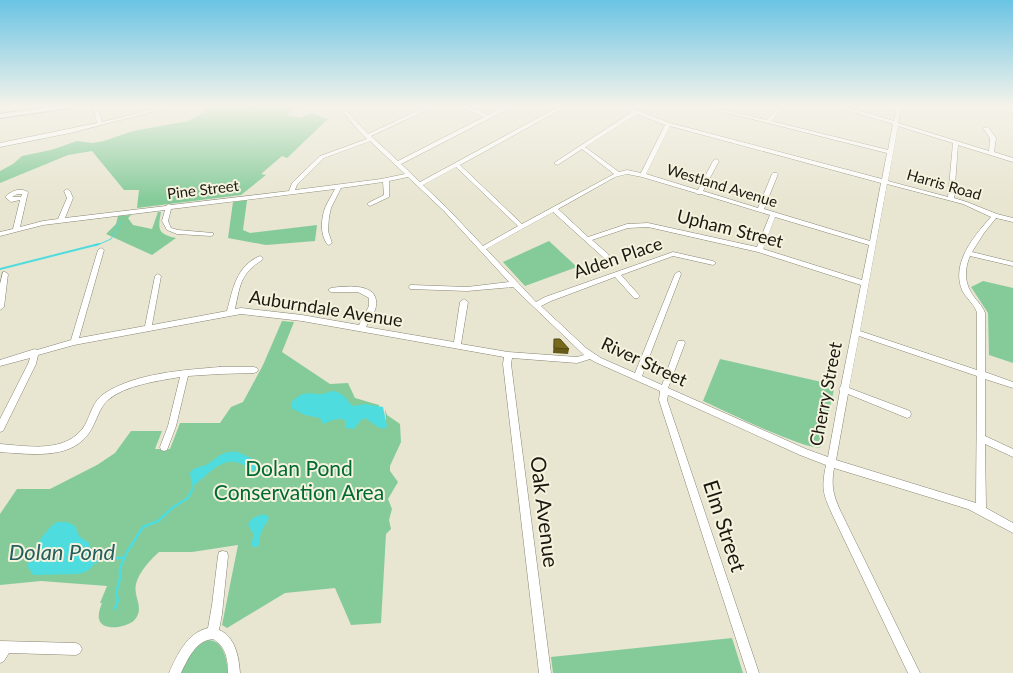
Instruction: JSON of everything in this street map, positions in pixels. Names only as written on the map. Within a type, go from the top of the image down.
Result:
[{"type":"street","points":[[0,146],[39,137]]},
{"type":"street","points":[[291,192],[294,184],[322,157],[368,137]]},
{"type":"street","name":"River Street","points":[[369,137],[420,184],[515,284],[590,355],[609,366],[780,442],[829,462],[981,509],[1013,528]]},
{"type":"street","points":[[397,164],[448,137]]},
{"type":"street","points":[[420,184],[507,137]]},
{"type":"street","points":[[557,163],[598,137]]},
{"type":"street","points":[[643,175],[661,137]]},
{"type":"street","name":"Harris Road","points":[[718,137],[951,199],[976,207],[995,216],[1013,220]]},
{"type":"street","points":[[830,137],[890,152]]},
{"type":"street","name":"Cherry Street","points":[[893,137],[829,462],[827,483],[831,500],[914,673]]},
{"type":"street","points":[[941,137],[1013,160]]},
{"type":"street","points":[[992,153],[993,137]]},
{"type":"street","points":[[951,199],[956,142]]},
{"type":"street","points":[[482,249],[618,174],[582,148]]},
{"type":"street","points":[[699,193],[716,160]]},
{"type":"street","points":[[457,165],[522,227]]},
{"type":"street","name":"Westland Avenue","points":[[618,174],[629,172],[643,175],[872,244]]},
{"type":"street","points":[[760,211],[776,174]]},
{"type":"street","name":"Pine Street","points":[[0,234],[61,220],[386,180],[410,175]]},
{"type":"street","points":[[370,204],[387,196],[386,180]]},
{"type":"street","points":[[329,243],[325,232],[328,210],[338,186]]},
{"type":"street","points":[[61,220],[70,198],[67,191]]},
{"type":"street","points":[[16,230],[24,196]]},
{"type":"street","points":[[169,206],[165,224],[169,229],[177,232],[211,234]]},
{"type":"street","points":[[554,209],[606,256]]},
{"type":"street","points":[[759,250],[773,215]]},
{"type":"street","points":[[981,509],[980,309],[967,292],[963,282],[964,266],[968,253],[978,234],[995,216]]},
{"type":"street","name":"Upham Street","points":[[588,239],[625,226],[642,224],[759,250],[864,283]]},
{"type":"street","points":[[74,342],[101,250]]},
{"type":"street","points":[[968,253],[1013,264]]},
{"type":"street","name":"Alden Place","points":[[536,305],[673,254],[713,263]]},
{"type":"street","points":[[231,311],[241,274],[247,266],[260,258]]},
{"type":"street","points":[[0,308],[5,274]]},
{"type":"street","points":[[616,274],[636,296]]},
{"type":"street","points":[[637,378],[678,274]]},
{"type":"street","points":[[148,328],[158,276]]},
{"type":"street","points":[[412,287],[467,289],[515,284]]},
{"type":"street","points":[[331,290],[357,289],[371,296],[373,304],[361,329]]},
{"type":"street","points":[[457,346],[464,302]]},
{"type":"street","name":"Auburndale Avenue","points":[[0,363],[74,342],[231,311],[273,313],[508,355],[574,360],[590,355]]},
{"type":"street","points":[[855,332],[1013,385]]},
{"type":"street","points":[[664,389],[681,343]]},
{"type":"street","points":[[0,428],[32,364],[35,352]]},
{"type":"street","name":"Oak Avenue","points":[[508,355],[507,364],[545,673]]},
{"type":"street","points":[[0,448],[46,449],[62,447],[84,433],[98,405],[110,393],[146,381],[216,370],[254,370]]},
{"type":"street","points":[[164,446],[172,426],[185,374]]},
{"type":"street","name":"Elm Street","points":[[664,389],[665,404],[753,673]]},
{"type":"street","points":[[843,389],[906,414]]},
{"type":"street","points":[[981,438],[1013,453]]},
{"type":"street","points":[[212,634],[219,604],[223,556]]},
{"type":"street","points":[[175,673],[195,640],[212,634],[221,637],[229,645],[234,660],[234,673]]},
{"type":"street","points":[[2,650],[76,649]]},
{"type":"green space","points":[[114,137],[309,137],[287,158],[282,156],[261,174],[266,175],[241,195],[137,208],[139,190],[124,190],[92,151],[68,155],[0,183],[0,171],[13,164],[22,156],[51,150],[77,141],[92,143]]},
{"type":"green space","points":[[247,200],[243,230],[250,233],[317,225],[315,241],[266,245],[228,238],[233,202]]},
{"type":"green space","points":[[158,212],[161,212],[160,230],[165,235],[176,238],[152,255],[106,234],[116,224],[118,216],[131,215],[128,218],[133,225],[152,229]]},
{"type":"green space","points":[[549,241],[577,267],[525,286],[503,262]]},
{"type":"green space","points":[[983,281],[1013,288],[1013,363],[989,355],[988,313],[971,287]]},
{"type":"green space","name":"Dolan Pond Conservation Area","points":[[282,321],[294,322],[282,352],[330,384],[348,383],[355,398],[379,405],[378,427],[386,420],[385,409],[387,415],[400,424],[401,442],[390,466],[390,471],[398,482],[388,499],[392,509],[389,520],[391,529],[386,534],[381,623],[351,625],[335,588],[285,593],[227,628],[222,625],[238,545],[192,552],[159,552],[145,566],[137,580],[135,588],[139,606],[138,614],[133,621],[123,626],[105,626],[99,619],[102,603],[100,603],[107,586],[41,581],[0,585],[0,514],[17,489],[50,489],[97,465],[115,453],[131,431],[162,431],[155,449],[170,449],[180,423],[220,423],[231,407],[243,402],[263,365]]},
{"type":"green space","points":[[720,359],[835,385],[821,447],[813,447],[783,437],[703,401]]},
{"type":"green space","points":[[732,638],[743,673],[553,673],[551,657]]},
{"type":"green space","points":[[209,640],[218,644],[224,652],[228,673],[179,673],[195,649],[203,642]]},
{"type":"water","points":[[331,391],[340,393],[352,406],[365,404],[383,407],[387,426],[384,429],[378,427],[365,418],[354,429],[345,428],[345,420],[342,419],[323,424],[320,418],[305,415],[291,408],[291,403],[302,394],[320,394]]},
{"type":"water","points":[[238,452],[257,461],[257,469],[252,471],[234,462],[226,463],[219,465],[192,487],[190,473],[194,469],[208,464],[225,453]]},
{"type":"water","points":[[265,514],[269,518],[261,532],[258,547],[252,547],[254,535],[248,525],[249,522],[257,516]]},
{"type":"water","name":"Dolan Pond","points":[[57,522],[67,522],[75,526],[79,536],[89,543],[95,562],[88,570],[78,574],[33,575],[28,567],[34,549]]},
{"type":"building","points":[[554,339],[560,339],[569,349],[554,348]]},
{"type":"waterway","points":[[95,246],[111,239],[121,222]]},
{"type":"waterway","points":[[0,269],[99,244]]},
{"type":"waterway","points":[[115,609],[118,600],[116,593],[120,579],[120,568],[127,552],[143,527],[158,521],[172,508],[188,498],[193,488]]},
{"type":"waterway","points":[[95,562],[108,558],[124,558]]}]
